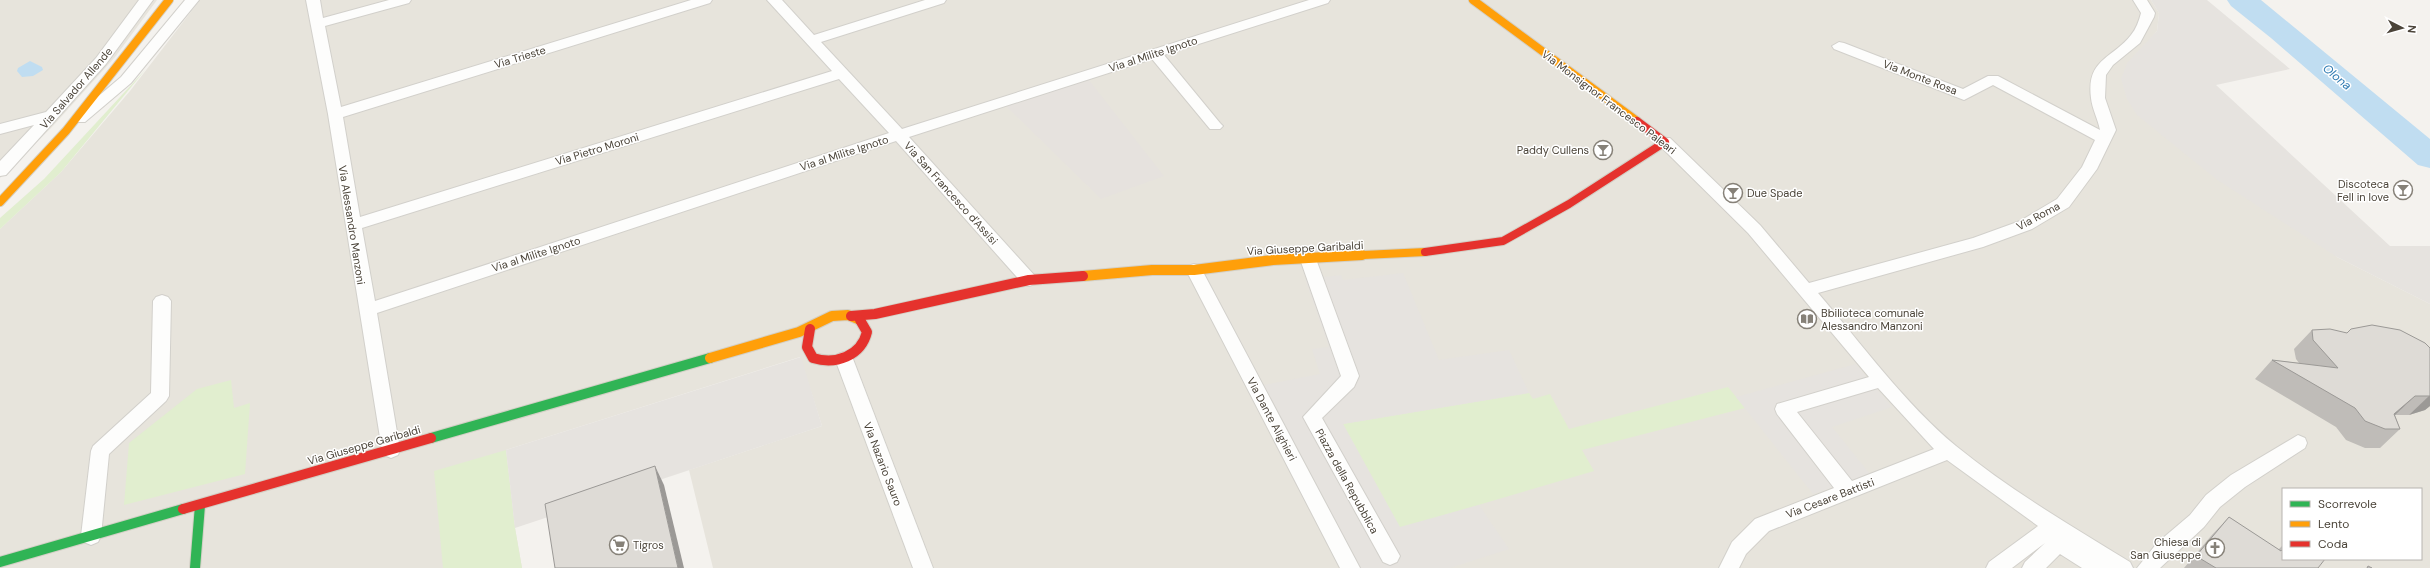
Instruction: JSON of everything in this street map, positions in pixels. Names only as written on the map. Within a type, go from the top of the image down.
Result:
[{"type":"street","name":"Via Salvador Allende","points":[[1,178],[36,134],[101,61],[146,0]]},
{"type":"street","points":[[66,131],[169,0]]},
{"type":"street","points":[[0,202],[66,131],[126,80],[192,0]]},
{"type":"street","name":"Via Alessandro Manzoni","points":[[313,0],[335,114],[366,310],[391,450]]},
{"type":"street","points":[[317,24],[404,0]]},
{"type":"street","name":"Via Trieste","points":[[335,114],[705,0]]},
{"type":"street","name":"Via San Francesco d'Assisi","points":[[774,0],[899,135],[1029,280]]},
{"type":"street","points":[[812,40],[939,0]]},
{"type":"street","name":"Via al Milite Ignoto","points":[[366,310],[899,135],[1323,0]]},
{"type":"street","name":"Via Monsignor Francesco Paleari","points":[[1473,0],[1665,142],[1754,229],[1882,380],[1949,452],[2053,526],[2123,568]]},
{"type":"street","name":"Via Roma","points":[[1806,290],[1977,243],[2026,225],[2063,203],[2089,169],[2108,130],[2098,97],[2099,74],[2109,58],[2134,41],[2144,26],[2148,12],[2140,0]]},
{"type":"street","name":"Via Monte Rosa","points":[[1839,46],[1964,95],[1994,79],[2070,122],[2104,138]]},
{"type":"street","points":[[1154,54],[1216,126]]},
{"type":"street","name":"Via Pietro Moroni","points":[[352,225],[841,73]]},
{"type":"street","points":[[6,128],[54,114]]},
{"type":"street","points":[[6,128],[27,129],[36,134]]},
{"type":"street","name":"Via Giuseppe Garibaldi","points":[[0,562],[735,352],[810,329],[827,318],[837,315],[851,316],[875,314],[922,302],[1029,280],[1152,270],[1194,270],[1274,260],[1426,252],[1503,241],[1569,204],[1665,142]]},
{"type":"street","points":[[1,178],[53,144]]},
{"type":"street","name":"Piazza della Repubblica","points":[[1308,259],[1350,376],[1348,382],[1312,417],[1390,556]]},
{"type":"street","name":"Via Dante Alighieri","points":[[1194,270],[1349,568]]},
{"type":"street","points":[[91,536],[100,451],[160,396],[162,301]]},
{"type":"street","name":"Via Giuseppe Garibaldi","points":[[865,341],[879,326],[922,302]]},
{"type":"street","points":[[810,329],[802,347],[819,360],[844,364],[865,341],[867,330],[863,323],[851,316]]},
{"type":"street","name":"Via Giuseppe Garibaldi","points":[[735,352],[774,349]]},
{"type":"street","name":"Via Nazario Sauro","points":[[844,364],[923,568]]},
{"type":"street","points":[[1848,491],[1784,409],[1882,380]]},
{"type":"street","points":[[2147,568],[2164,549],[2197,521],[2213,501],[2238,481],[2298,443]]},
{"type":"street","name":"Via Cesare Battisti","points":[[1729,568],[1739,548],[1762,525],[1949,452]]},
{"type":"street","points":[[195,568],[200,505]]},
{"type":"street","points":[[1996,568],[2053,526]]},
{"type":"street","points":[[2032,568],[2059,543],[2099,568]]},
{"type":"shaded area","points":[[0,0],[157,0],[115,57],[52,127],[0,178]]},
{"type":"shaded area","points":[[200,0],[2151,0],[2159,13],[2157,31],[2144,47],[2337,257],[2430,304],[2430,568],[713,568],[689,470],[822,426],[800,357],[506,450],[515,528],[522,568],[0,568],[0,229],[61,172],[130,91]]},
{"type":"shaded area","points":[[2151,0],[2207,0],[2290,69],[2216,85],[2390,246],[2430,246],[2430,304],[2337,257],[2216,179],[2137,115],[2127,99],[2121,79],[2127,63],[2157,31],[2159,13]]},
{"type":"shaded area","points":[[1089,80],[1164,176],[1101,199],[1006,106]]},
{"type":"shaded area","points":[[1403,273],[1439,360],[1509,350],[1529,393],[1343,424],[1400,527],[1479,505],[1509,549],[1450,568],[1360,568],[1264,385],[1320,374],[1312,349],[1329,347],[1305,279],[1341,275],[1343,280]]},
{"type":"shaded area","points":[[801,357],[822,426],[515,528],[506,450]]},
{"type":"shaded area","points":[[1856,364],[1892,407],[1832,427],[1870,474],[1813,494],[1736,397]]},
{"type":"green space","points":[[146,69],[61,172],[0,229],[0,218],[44,179]]},
{"type":"green space","points":[[231,380],[234,408],[250,403],[245,474],[124,505],[129,443],[197,389]]},
{"type":"green space","points":[[1728,387],[1745,408],[1582,450],[1594,471],[1400,528],[1343,424],[1529,393],[1533,399],[1550,394],[1569,429]]},
{"type":"green space","points":[[506,450],[515,528],[522,568],[443,568],[434,471]]},
{"type":"water","points":[[30,61],[42,67],[43,70],[33,76],[22,77],[17,71],[18,68]]},
{"type":"building","points":[[2372,325],[2400,330],[2425,343],[2430,348],[2430,396],[2415,396],[2394,414],[2400,429],[2385,429],[2365,421],[2355,408],[2272,360],[2338,368],[2313,340],[2312,330],[2330,329],[2347,333],[2351,329]]},
{"type":"building","name":"Tigros","points":[[655,466],[678,568],[555,568],[545,504]]},
{"type":"building","points":[[2229,517],[2281,551],[2282,550],[2282,560],[2324,560],[2318,568],[2216,568],[2196,556]]},
{"type":"waterway","name":"Olona","points":[[2242,0],[2282,31],[2430,157]]},
{"type":"traffic: fast","points":[[431,438],[710,358]]},
{"type":"traffic: fast","points":[[195,568],[200,505]]},
{"type":"traffic: fast","points":[[0,562],[183,509]]},
{"type":"traffic: slow","points":[[0,202],[66,131],[169,0]]},
{"type":"traffic: slow","points":[[1473,0],[1637,121]]},
{"type":"traffic: slow","points":[[1083,276],[1152,270],[1194,270],[1273,260],[1425,252]]},
{"type":"traffic: slow","points":[[710,358],[799,332],[832,316],[848,315],[860,320]]},
{"type":"traffic: jam","points":[[1425,252],[1503,241],[1569,204],[1665,142],[1637,121]]},
{"type":"traffic: jam","points":[[851,316],[875,314],[1029,280],[1083,276]]},
{"type":"traffic: jam","points":[[810,329],[807,347],[813,358],[825,361],[840,359],[854,353],[864,343],[867,332],[860,320]]},
{"type":"traffic: jam","points":[[183,509],[431,438]]},
{"type":"place","name":"Paddy Cullens","points":[[1603,150]]},
{"type":"place","name":"Discoteca Fell in love","points":[[2403,190]]},
{"type":"place","name":"Due Spade","points":[[1733,193]]},
{"type":"place","name":"Bbilioteca comunale Alessandro Manzoni","points":[[1807,319]]},
{"type":"place","name":"Tigros","points":[[619,545]]},
{"type":"place","name":"Chiesa di San Giuseppe","points":[[2215,548]]}]
